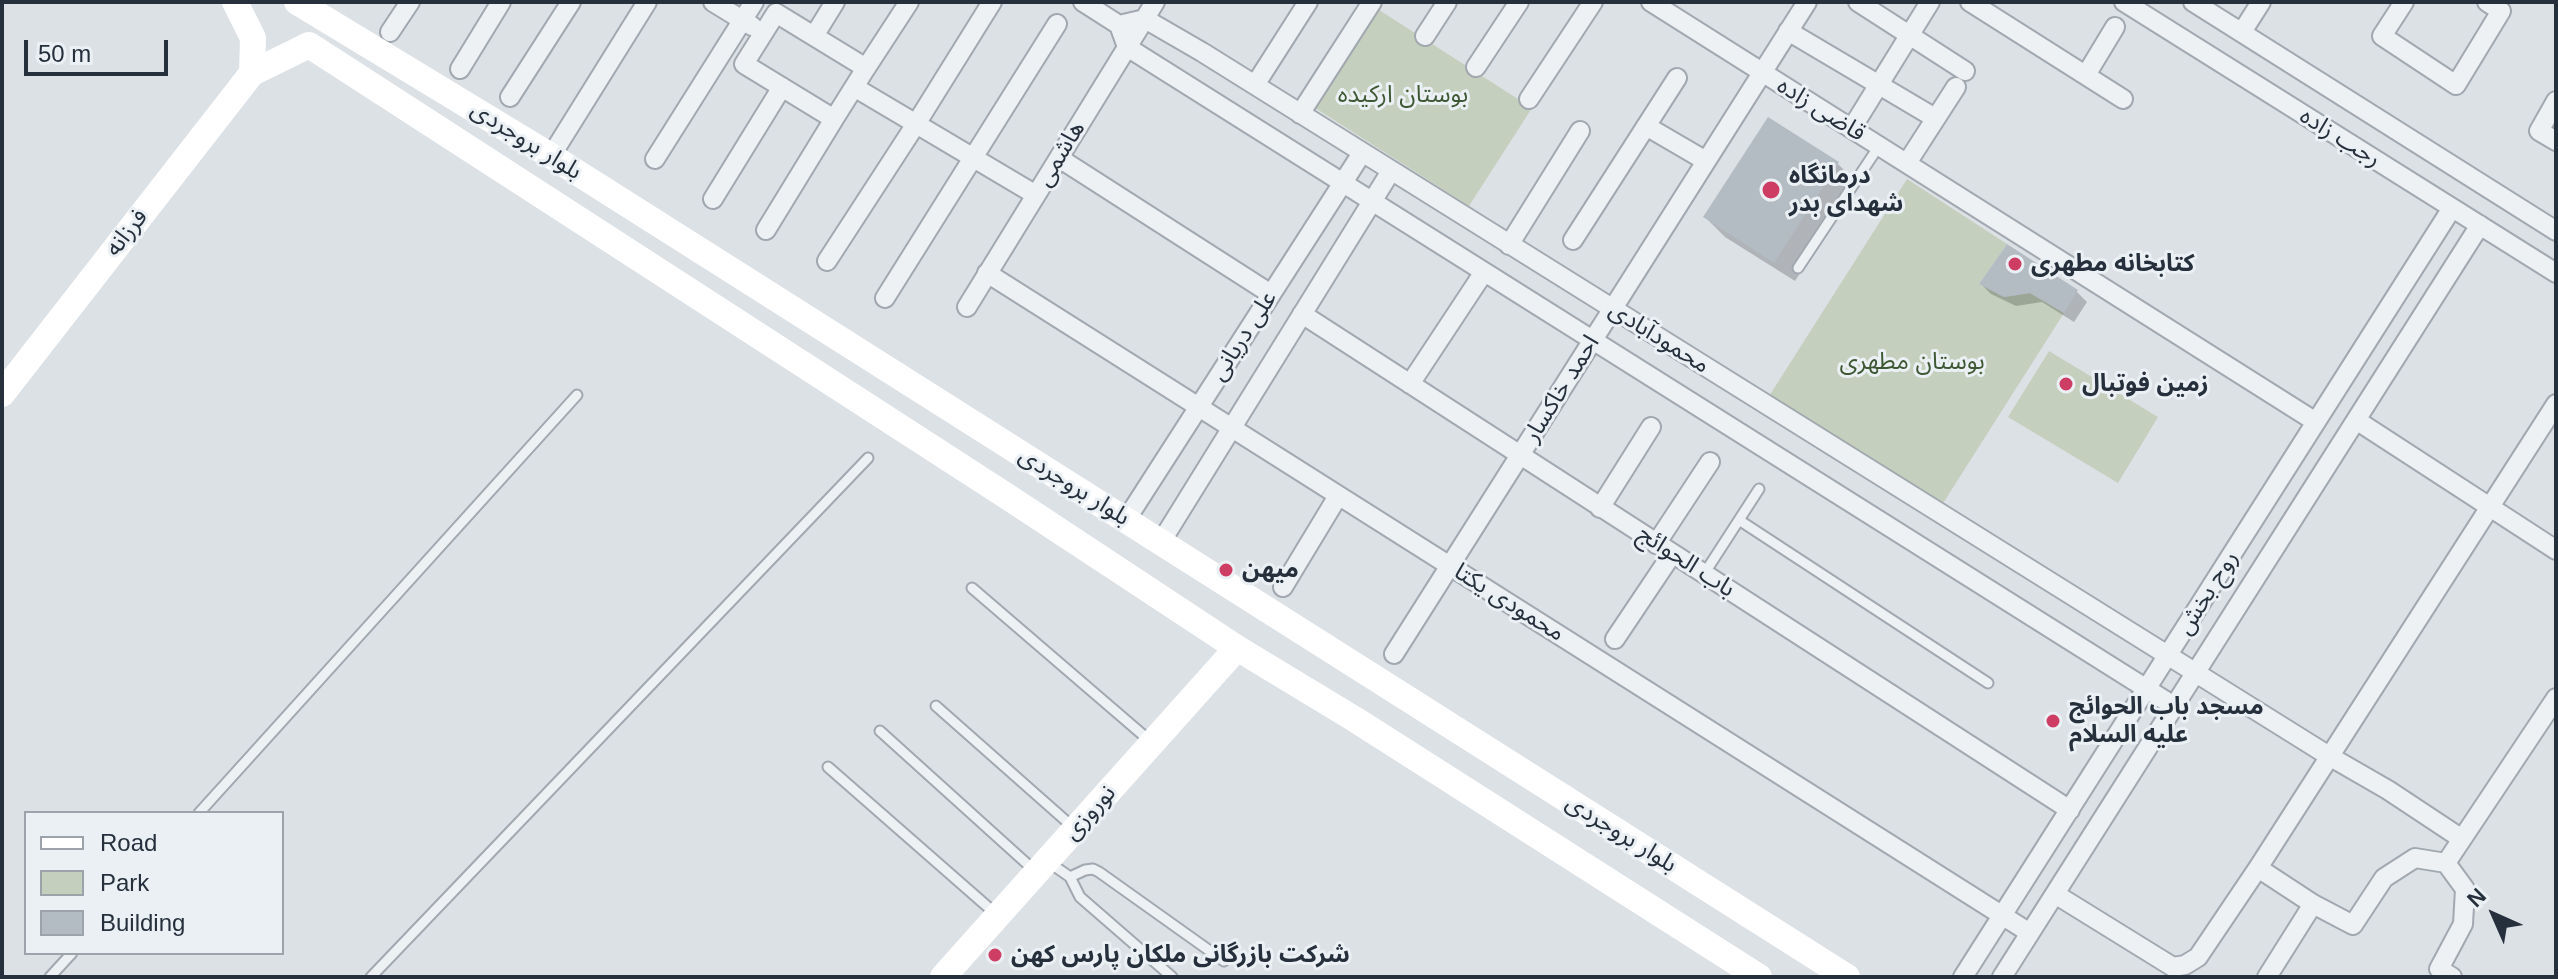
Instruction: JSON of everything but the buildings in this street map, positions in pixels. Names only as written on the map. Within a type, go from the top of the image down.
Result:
[{"type":"main road","points":[[235,2],[253,38],[252,73]]},
{"type":"main road","name":"بلوار بروجردی","points":[[297,2],[551,156],[1847,977]]},
{"type":"main road","name":"بلوار بروجردی","points":[[252,73],[309,45],[1237,648],[1356,720],[1759,977]]},
{"type":"main road","name":"فرزانه","points":[[2,394],[252,73]]},
{"type":"main road","name":"نوروزی","points":[[943,977],[1237,648]]},
{"type":"street","points":[[390,32],[410,2]]},
{"type":"street","points":[[460,69],[501,2]]},
{"type":"street","points":[[510,97],[571,2]]},
{"type":"street","points":[[551,156],[647,2]]},
{"type":"street","points":[[713,2],[763,34]]},
{"type":"street","points":[[655,159],[754,2]]},
{"type":"street","points":[[814,36],[835,2]]},
{"type":"street","points":[[766,230],[909,2]]},
{"type":"street","points":[[827,261],[992,2]]},
{"type":"street","points":[[1083,2],[1119,25],[1127,47]]},
{"type":"street","name":"هاشمی","points":[[967,307],[1155,2]]},
{"type":"street","points":[[1255,85],[1308,2]]},
{"type":"street","points":[[1300,114],[1372,2]]},
{"type":"street","points":[[1425,36],[1447,2]]},
{"type":"street","points":[[1476,67],[1519,2]]},
{"type":"street","points":[[1529,99],[1593,2]]},
{"type":"street","name":"قاضی زاده","points":[[1651,2],[2316,422]]},
{"type":"street","name":"احمد خاکسار","points":[[1394,654],[1807,2]]},
{"type":"street","points":[[1858,2],[1909,35],[1960,79],[1907,163]]},
{"type":"street","points":[[1852,128],[1930,2]]},
{"type":"street","points":[[1970,2],[1993,8],[2123,99]]},
{"type":"street","name":"رجب زاده","points":[[2124,2],[2556,273]]},
{"type":"street","name":"رجب زاده","points":[[2193,2],[2556,231]]},
{"type":"street","points":[[2242,32],[2261,2]]},
{"type":"street","points":[[2404,2],[2382,36],[2456,85],[2501,11],[2487,2]]},
{"type":"street","points":[[834,119],[744,64],[776,13],[866,68]]},
{"type":"street","points":[[1119,25],[1145,19]]},
{"type":"street","name":"محمودآبادی","points":[[1145,19],[2388,790],[2462,839]]},
{"type":"street","points":[[885,298],[1057,24]]},
{"type":"street","points":[[2086,75],[2115,27]]},
{"type":"street","points":[[1788,31],[1935,118]]},
{"type":"street","name":"محمودآبادی","points":[[1127,47],[2174,706]]},
{"type":"street","points":[[1573,240],[1677,78]]},
{"type":"street","points":[[713,199],[782,87]]},
{"type":"street","points":[[854,87],[1036,195]]},
{"type":"street","points":[[2556,101],[2539,131],[2556,141]]},
{"type":"street","points":[[1646,126],[1706,161]]},
{"type":"street","points":[[1509,245],[1580,131]]},
{"type":"street","name":"علی دریانی","points":[[1126,520],[1362,153]]},
{"type":"street","points":[[1059,158],[1271,294]]},
{"type":"street","points":[[1161,542],[1391,171]]},
{"type":"street","name":"روح بخش","points":[[1963,977],[2452,208]]},
{"type":"street","name":"روح بخش","points":[[2002,977],[2480,225]]},
{"type":"street","points":[[1410,384],[1484,272]]},
{"type":"street","name":"محمودی یکتا","points":[[987,273],[2030,933]]},
{"type":"street","name":"باب الحوائج","points":[[1302,314],[2070,810]]},
{"type":"street","points":[[2055,894],[2173,967],[2187,971],[2258,868],[2556,404]]},
{"type":"street","points":[[2356,420],[2556,550]]},
{"type":"street","points":[[1600,508],[1651,427]]},
{"type":"street","points":[[1615,639],[1710,462]]},
{"type":"street","points":[[1283,587],[1338,496]]},
{"type":"street","points":[[2446,863],[2556,698]]},
{"type":"street","points":[[2258,868],[2313,904],[2353,925],[2384,878],[2415,858],[2446,863],[2465,889],[2463,924],[2439,969],[2452,977]]},
{"type":"street","points":[[2267,977],[2313,904]]},
{"type":"lane","points":[[1798,268],[1879,146]]},
{"type":"lane","points":[[201,811],[577,395]]},
{"type":"lane","points":[[371,977],[868,458]]},
{"type":"lane","points":[[1704,574],[1759,489]]},
{"type":"lane","points":[[1739,520],[1988,683]]},
{"type":"lane","points":[[972,588],[1152,743]]},
{"type":"lane","points":[[936,706],[1075,829]]},
{"type":"lane","points":[[880,731],[1042,867],[1070,877],[1080,897],[1172,977]]},
{"type":"lane","points":[[828,767],[998,915]]},
{"type":"lane","points":[[1070,877],[1085,870],[1099,872],[1224,961]]},
{"type":"lane","points":[[50,977],[70,955]]},
{"type":"green space","name":"بوستان ارکیده","points":[[1376,8],[1532,108],[1469,206],[1312,106]]},
{"type":"green space","name":"بوستان مطهری","points":[[1907,179],[2007,244],[1979,284],[2004,297],[2030,293],[2064,313],[1940,508],[1766,401]]},
{"type":"green space","name":"زمین فوتبال","points":[[2049,351],[2158,417],[2118,483],[2008,417]]},
{"type":"place","name":"درمانگاه شهدای بدر","points":[[1771,190]]},
{"type":"place","name":"کتابخانه مطهری","points":[[2015,264]]},
{"type":"place","name":"زمین فوتبال","points":[[2066,384]]},
{"type":"place","name":"میهن","points":[[1226,570]]},
{"type":"place","name":"مسجد باب الحوائج علیه السلام","points":[[2053,721]]},
{"type":"place","name":"شرکت بازرگانی ملکان پارس کهن","points":[[995,955]]}]
